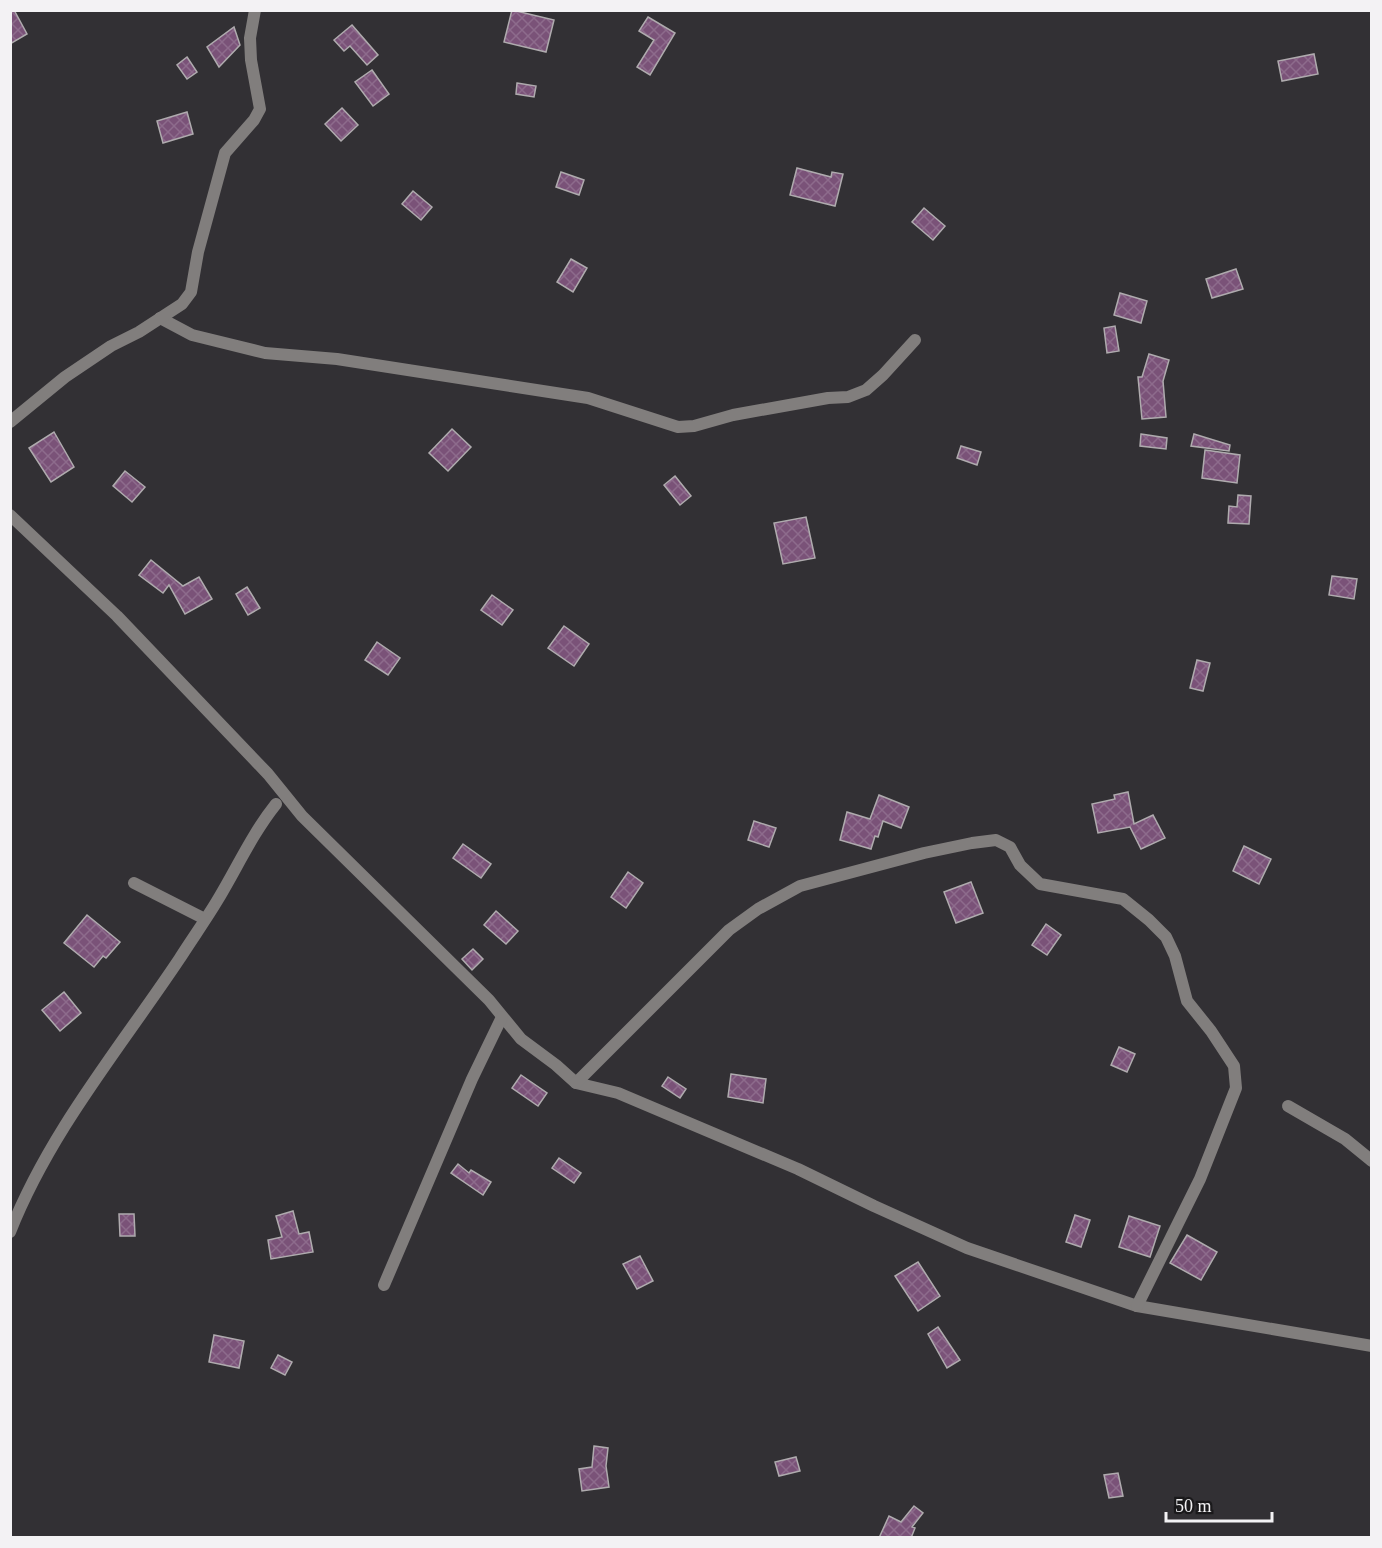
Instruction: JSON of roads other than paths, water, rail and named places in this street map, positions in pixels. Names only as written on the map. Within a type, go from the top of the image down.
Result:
[{"type":"street","points":[[10,422],[65,377],[111,346],[139,332],[182,304],[191,292],[198,252],[225,153],[254,120],[260,109],[251,60],[250,39],[255,10]]},
{"type":"street","points":[[160,318],[192,335],[265,353],[337,359],[588,398],[678,427],[694,426],[733,415],[857,394],[866,390],[883,375],[915,340]]},
{"type":"street","points":[[10,515],[117,616],[268,774],[302,816],[489,1000],[521,1039],[576,1083],[618,1093],[798,1169],[967,1248],[1137,1306],[1371,1346]]},
{"type":"street","points":[[268,774],[276,804]]},
{"type":"street","points":[[276,804],[302,816]]},
{"type":"street","points":[[10,1232],[45,1157],[82,1097],[152,1000],[206,919],[260,824],[276,804]]},
{"type":"street","points":[[576,1083],[729,930],[758,909],[800,886],[924,853],[996,840],[1010,847],[1020,865],[1040,884],[1123,899],[1149,920],[1166,937],[1175,956],[1187,1001],[1211,1031],[1234,1066],[1236,1088],[1224,1121],[1200,1179],[1137,1306]]},
{"type":"street","points":[[134,883],[206,919]]},
{"type":"street","points":[[384,1285],[472,1079],[502,1017]]},
{"type":"street","points":[[1288,1106],[1345,1139],[1371,1161]]}]
